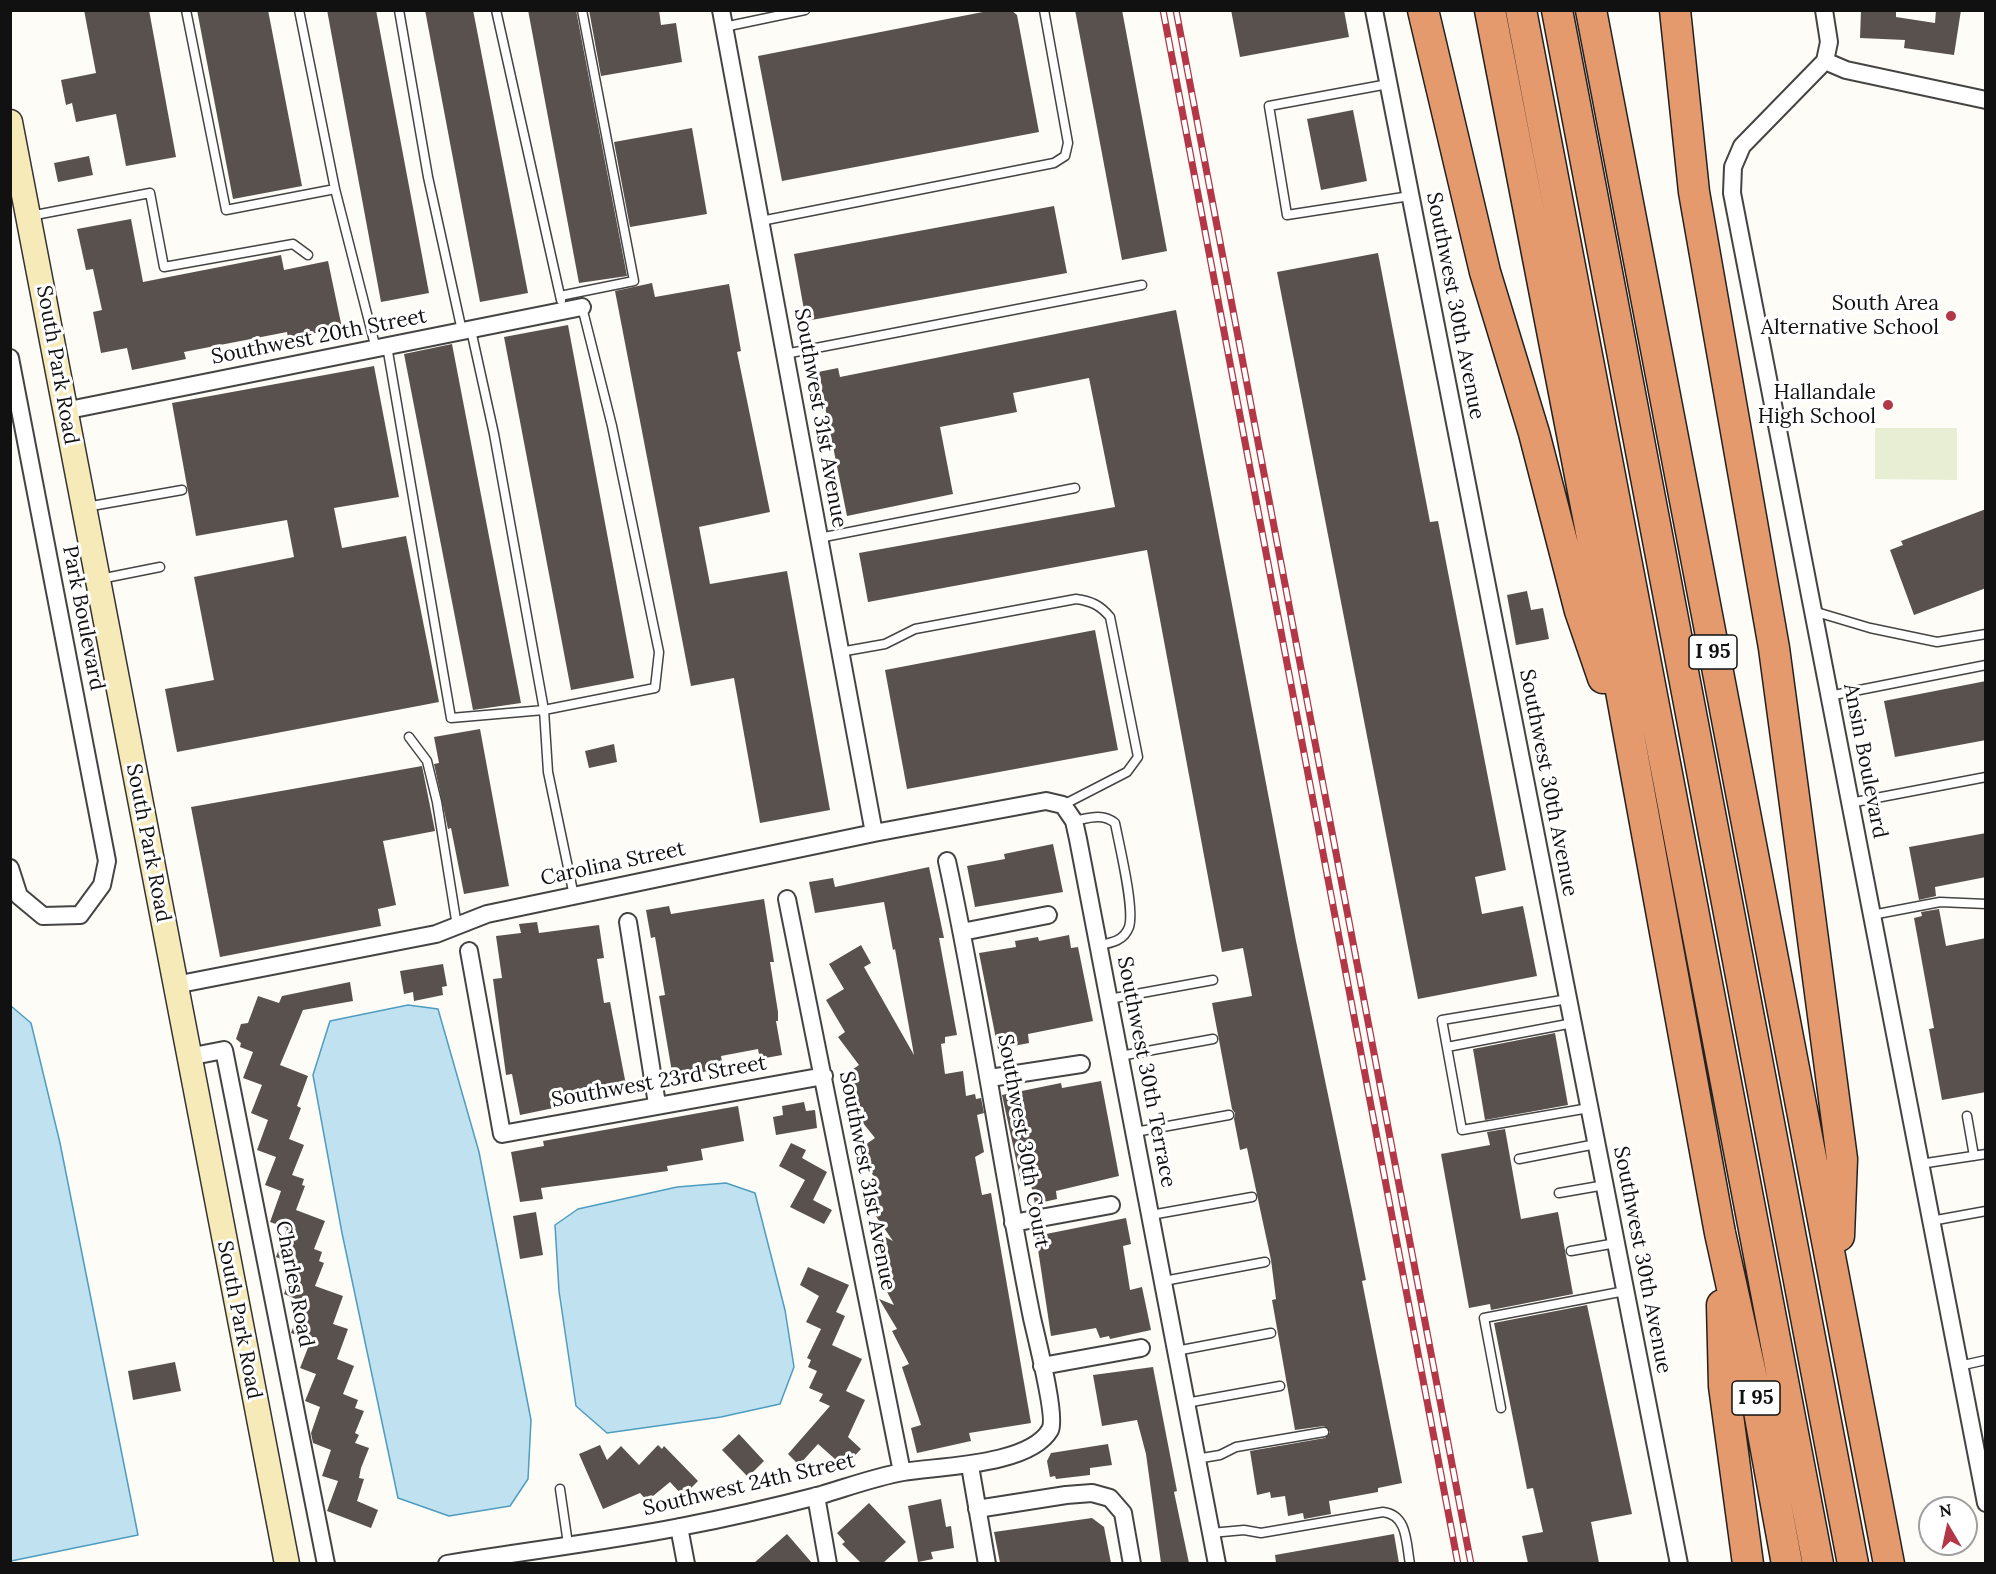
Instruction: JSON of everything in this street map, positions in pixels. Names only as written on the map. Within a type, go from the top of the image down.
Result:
[{"type":"highway","points":[[1423,10],[1485,272],[1534,433],[1580,611],[1637,774]]},
{"type":"highway","name":"I 95","points":[[1490,10],[1637,774],[1720,1233],[1758,1406],[1787,1563]]},
{"type":"highway","points":[[1521,10],[1818,1563]]},
{"type":"highway","points":[[1557,10],[1853,1563]]},
{"type":"highway","name":"I 95","points":[[1591,10],[1888,1563]]},
{"type":"highway","points":[[1675,10],[1694,192],[1774,648],[1842,1159],[1837,1293]]},
{"type":"highway","points":[[1720,1233],[1724,1386],[1748,1563]]},
{"type":"street","name":"Southwest 30th Avenue","points":[[1374,10],[1679,1563]]},
{"type":"street","points":[[1824,10],[1829,42],[1825,61],[1846,70],[1986,100]]},
{"type":"street","name":"Southwest 31st Avenue","points":[[723,19],[874,833]]},
{"type":"street","name":"Ansin Boulevard","points":[[1825,61],[1743,146],[1733,167],[1732,193],[1986,1503]]},
{"type":"street","name":"South Park Road","points":[[10,122],[287,1563]]},
{"type":"street","name":"Southwest 20th Street","points":[[64,411],[329,355],[382,348],[466,330],[561,303],[582,307]]},
{"type":"street","name":"Park Boulevard","points":[[10,358],[15,406],[106,861],[102,885],[80,915],[43,916],[19,896],[10,868]]},
{"type":"street","name":"Carolina Street","points":[[175,985],[436,934],[487,914],[874,833],[1043,801],[1056,801],[1063,805]]},
{"type":"street","name":"Southwest 30th Terrace","points":[[1063,805],[1074,821],[1176,1351]]},
{"type":"street","name":"Southwest 30th Court","points":[[947,861],[990,1078],[1013,1223],[1052,1418],[1051,1429]]},
{"type":"street","name":"Southwest 31st Avenue","points":[[787,899],[902,1472]]},
{"type":"street","points":[[962,932],[1047,915]]},
{"type":"street","points":[[628,922],[657,1104]]},
{"type":"street","name":"Southwest 23rd Street","points":[[469,951],[502,1134],[657,1104],[824,1076]]},
{"type":"street","name":"Charles Road","points":[[188,1057],[224,1050],[326,1563]]},
{"type":"street","points":[[990,1078],[1082,1064]]},
{"type":"street","points":[[1013,1223],[1111,1205]]},
{"type":"street","points":[[1042,1366],[1141,1348]]},
{"type":"street","points":[[1176,1351],[1217,1563]]},
{"type":"street","name":"Southwest 24th Street","points":[[447,1563],[506,1559],[568,1544],[680,1527],[816,1496],[902,1472],[970,1466],[993,1461],[1039,1442],[1051,1429]]},
{"type":"street","points":[[970,1466],[987,1563]]},
{"type":"street","points":[[977,1509],[1066,1495],[1092,1493],[1110,1498],[1123,1513],[1132,1563]]},
{"type":"street","points":[[816,1496],[828,1563]]},
{"type":"street","points":[[680,1527],[686,1563]]},
{"type":"lane","points":[[186,10],[225,210],[334,189]]},
{"type":"lane","points":[[299,10],[334,189],[382,348],[451,718],[544,710],[655,688],[659,652],[615,437],[582,307]]},
{"type":"lane","points":[[399,10],[428,177],[494,434],[544,710],[548,772],[574,896]]},
{"type":"lane","points":[[496,10],[561,303],[634,281],[582,10]]},
{"type":"lane","points":[[723,19],[805,10]]},
{"type":"lane","points":[[761,221],[1054,163],[1065,156],[1068,143],[1044,10]]},
{"type":"lane","points":[[1388,84],[1269,106],[1287,215],[1410,196]]},
{"type":"lane","points":[[29,216],[150,194],[164,267],[293,244],[309,255]]},
{"type":"lane","points":[[785,354],[1142,285]]},
{"type":"lane","points":[[819,538],[1075,488]]},
{"type":"lane","points":[[83,508],[182,490]]},
{"type":"lane","points":[[97,580],[160,567]]},
{"type":"lane","points":[[840,652],[885,644],[915,629],[1076,599],[1101,607],[1110,617],[1138,757],[1127,772],[1063,805]]},
{"type":"lane","points":[[1813,611],[1870,628],[1937,642],[1986,634]]},
{"type":"lane","points":[[1829,696],[1986,665]]},
{"type":"lane","points":[[409,737],[427,761],[437,802],[457,926]]},
{"type":"lane","points":[[1850,803],[1986,777]]},
{"type":"lane","points":[[1074,821],[1107,817],[1115,823],[1131,917],[1129,928],[1124,935],[1116,942],[1099,945]]},
{"type":"lane","points":[[1872,915],[1940,902],[1986,904]]},
{"type":"lane","points":[[1109,999],[1213,980]]},
{"type":"lane","points":[[1568,999],[1442,1020],[1462,1130],[1589,1108]]},
{"type":"lane","points":[[1447,1047],[1573,1023]]},
{"type":"lane","points":[[1120,1056],[1213,1038]]},
{"type":"lane","points":[[1135,1132],[1229,1115]]},
{"type":"lane","points":[[1967,1116],[1974,1155]]},
{"type":"lane","points":[[1519,1159],[1596,1144]]},
{"type":"lane","points":[[1920,1164],[1986,1154]]},
{"type":"lane","points":[[1559,1194],[1605,1185]]},
{"type":"lane","points":[[1151,1215],[1252,1197]]},
{"type":"lane","points":[[1931,1221],[1986,1211]]},
{"type":"lane","points":[[1571,1251],[1616,1243]]},
{"type":"lane","points":[[1164,1281],[1265,1262]]},
{"type":"lane","points":[[1501,1408],[1484,1318],[1625,1291]]},
{"type":"lane","points":[[1176,1351],[1271,1333]]},
{"type":"lane","points":[[1959,1366],[1986,1360]]},
{"type":"lane","points":[[1186,1403],[1280,1386]]},
{"type":"lane","points":[[1196,1459],[1220,1455],[1236,1448],[1324,1432]]},
{"type":"lane","points":[[560,1490],[568,1544]]},
{"type":"lane","points":[[1211,1533],[1244,1530],[1261,1533],[1383,1512],[1391,1513],[1402,1524],[1410,1563]]},
{"type":"green space","points":[[1875,428],[1957,428],[1957,480],[1875,479]]},
{"type":"water","points":[[408,1005],[438,1009],[479,1152],[531,1420],[528,1479],[510,1506],[449,1516],[398,1498],[342,1233],[313,1075],[330,1021]]},
{"type":"water","points":[[11,1006],[31,1023],[60,1143],[138,1535],[11,1561]]},
{"type":"water","points":[[726,1183],[755,1193],[785,1310],[794,1367],[780,1404],[721,1417],[607,1433],[576,1406],[559,1291],[555,1225],[578,1209],[677,1187]]},
{"type":"building","points":[[84,10],[149,10],[176,157],[126,166],[116,114],[76,122],[72,103],[66,105],[61,80],[96,73]]},
{"type":"building","points":[[197,10],[268,10],[302,186],[233,199]]},
{"type":"building","points":[[327,10],[376,10],[429,293],[381,302]]},
{"type":"building","points":[[425,10],[473,10],[528,293],[480,302]]},
{"type":"building","points":[[528,10],[576,10],[627,276],[579,283]]},
{"type":"building","points":[[589,10],[659,10],[661,25],[676,23],[682,62],[601,76]]},
{"type":"building","points":[[993,10],[1011,10],[1017,15],[1039,132],[782,181],[758,56]]},
{"type":"building","points":[[1075,10],[1122,10],[1167,251],[1122,260]]},
{"type":"building","points":[[1231,10],[1344,10],[1349,37],[1240,57]]},
{"type":"building","points":[[1861,10],[1896,10],[1896,17],[1935,23],[1936,10],[1961,10],[1954,55],[1904,48],[1905,40],[1860,38]]},
{"type":"building","points":[[1353,110],[1367,181],[1321,190],[1307,119]]},
{"type":"building","points":[[692,128],[707,214],[630,227],[614,142]]},
{"type":"building","points":[[89,156],[93,175],[58,182],[54,163]]},
{"type":"building","points":[[1054,206],[1067,273],[806,321],[794,254]]},
{"type":"building","points":[[131,219],[143,282],[281,255],[284,270],[328,261],[342,328],[288,338],[287,332],[184,352],[186,359],[132,370],[127,348],[101,353],[93,312],[102,310],[93,269],[86,270],[77,229]]},
{"type":"building","points":[[1378,253],[1430,522],[1438,521],[1506,870],[1475,877],[1482,914],[1523,906],[1537,976],[1418,999],[1277,272]]},
{"type":"building","points":[[652,283],[655,297],[729,284],[741,351],[737,352],[770,512],[699,527],[710,584],[787,571],[830,810],[760,823],[734,678],[691,686],[615,291]]},
{"type":"building","points":[[1176,310],[1296,941],[1366,1280],[1362,1281],[1402,1483],[1378,1488],[1378,1492],[1329,1501],[1331,1514],[1304,1519],[1303,1513],[1288,1516],[1285,1496],[1271,1498],[1270,1492],[1257,1495],[1250,1451],[1325,1438],[1330,1432],[1324,1426],[1295,1430],[1272,1300],[1276,1299],[1271,1260],[1247,1148],[1240,1150],[1235,1113],[1232,1109],[1212,1003],[1252,996],[1243,948],[1222,952],[1147,550],[868,602],[859,553],[1115,507],[1089,378],[1013,393],[1017,412],[940,427],[953,494],[847,516],[818,372],[838,368],[840,377]]},
{"type":"building","points":[[568,325],[634,678],[571,690],[504,337]]},
{"type":"building","points":[[452,344],[521,703],[473,710],[404,354]]},
{"type":"building","points":[[374,366],[399,497],[334,508],[342,548],[406,536],[439,702],[177,752],[165,689],[214,680],[194,577],[294,557],[287,520],[196,536],[172,403]]},
{"type":"building","points":[[1986,509],[1986,588],[1914,615],[1890,550],[1903,545],[1901,541]]},
{"type":"building","points":[[1527,591],[1531,610],[1543,608],[1549,639],[1516,645],[1507,595]]},
{"type":"building","points":[[1095,630],[1118,750],[907,789],[885,670]]},
{"type":"building","points":[[1986,681],[1986,740],[1895,757],[1884,701]]},
{"type":"building","points":[[480,729],[509,886],[464,894],[451,828],[448,829],[434,764],[439,763],[434,737]]},
{"type":"building","points":[[614,744],[617,762],[589,768],[585,751]]},
{"type":"building","points":[[422,766],[435,831],[383,841],[396,905],[378,909],[381,926],[220,957],[191,807]]},
{"type":"building","points":[[1986,833],[1986,877],[1935,887],[1936,896],[1919,900],[1909,847]]},
{"type":"building","points":[[1053,844],[1063,892],[975,907],[967,866],[1005,859],[1004,854]]},
{"type":"building","points":[[929,867],[944,938],[939,938],[957,1035],[945,1037],[945,1043],[941,1044],[945,1074],[963,1071],[966,1096],[975,1094],[976,1099],[981,1098],[984,1113],[977,1115],[984,1152],[975,1157],[982,1195],[991,1193],[1031,1423],[969,1433],[971,1441],[917,1453],[911,1428],[921,1425],[902,1367],[909,1364],[892,1331],[897,1329],[879,1299],[894,1305],[877,1273],[880,1272],[875,1263],[889,1255],[874,1231],[893,1241],[864,1199],[868,1196],[862,1188],[875,1178],[856,1151],[875,1138],[859,1118],[861,1115],[856,1109],[859,1107],[842,1081],[842,1077],[859,1065],[838,1037],[845,1032],[826,1000],[844,989],[829,964],[861,945],[871,963],[864,967],[914,1055],[895,949],[893,950],[884,902],[815,913],[809,882],[833,878],[835,887]]},
{"type":"building","points":[[764,899],[774,962],[770,962],[782,1055],[760,1059],[758,1049],[721,1056],[723,1068],[673,1078],[659,996],[665,995],[655,937],[651,938],[646,910],[669,906],[671,914]]},
{"type":"building","points":[[1939,909],[1946,946],[1986,938],[1986,1092],[1942,1100],[1929,1029],[1934,1028],[1914,918],[1922,916],[1921,912]]},
{"type":"building","points":[[537,922],[539,933],[599,925],[604,958],[597,959],[604,1003],[610,1002],[626,1085],[566,1095],[568,1105],[520,1115],[512,1074],[506,1075],[493,979],[502,978],[496,936],[521,933],[519,924]]},
{"type":"building","points":[[1069,935],[1071,948],[1078,947],[1093,1021],[1028,1034],[1029,1043],[998,1049],[979,953],[1016,947],[1015,941],[1038,937],[1039,941]]},
{"type":"building","points":[[443,964],[447,986],[442,987],[443,995],[414,1001],[413,992],[404,994],[400,971]]},
{"type":"building","points":[[350,982],[353,1001],[303,1010],[280,1065],[308,1076],[297,1106],[301,1108],[289,1139],[304,1145],[292,1175],[304,1179],[302,1185],[305,1186],[296,1210],[325,1221],[314,1249],[322,1252],[319,1261],[324,1263],[315,1286],[343,1296],[333,1324],[348,1329],[337,1359],[354,1366],[343,1394],[358,1400],[355,1408],[364,1411],[355,1433],[359,1435],[355,1443],[369,1448],[361,1468],[359,1478],[364,1479],[357,1501],[378,1510],[371,1528],[327,1511],[338,1481],[322,1476],[331,1450],[313,1443],[311,1433],[320,1407],[305,1401],[316,1374],[300,1368],[311,1340],[291,1333],[303,1302],[284,1294],[295,1265],[276,1257],[287,1228],[270,1222],[281,1191],[265,1185],[276,1157],[257,1150],[268,1120],[251,1113],[262,1085],[243,1078],[253,1052],[240,1047],[241,1043],[236,1039],[241,1024],[248,1023],[258,996],[279,1003],[282,996]]},
{"type":"building","points":[[1555,1033],[1568,1105],[1485,1120],[1473,1049]]},
{"type":"building","points":[[1101,1081],[1119,1176],[1056,1191],[1057,1199],[1035,1204],[1030,1180],[1021,1182],[1002,1095],[1061,1083],[1062,1088]]},
{"type":"building","points":[[804,1102],[806,1111],[815,1110],[817,1128],[776,1135],[773,1117],[783,1115],[782,1106]]},
{"type":"building","points":[[738,1106],[744,1141],[701,1149],[703,1160],[667,1166],[668,1171],[541,1188],[543,1199],[520,1202],[511,1152],[544,1146],[543,1141]]},
{"type":"building","points":[[1505,1129],[1521,1219],[1558,1212],[1573,1294],[1491,1310],[1490,1304],[1469,1308],[1441,1154],[1490,1145],[1487,1132]]},
{"type":"building","points":[[791,1143],[806,1150],[802,1158],[827,1172],[813,1200],[832,1210],[824,1224],[790,1207],[805,1180],[779,1166]]},
{"type":"building","points":[[536,1212],[543,1255],[520,1259],[513,1216]]},
{"type":"building","points":[[1126,1218],[1131,1244],[1123,1246],[1130,1290],[1142,1287],[1151,1330],[1110,1339],[1109,1336],[1100,1338],[1096,1328],[1051,1336],[1036,1236]]},
{"type":"building","points":[[808,1267],[849,1285],[836,1312],[845,1316],[832,1345],[862,1359],[846,1391],[865,1400],[848,1437],[861,1449],[844,1467],[818,1444],[799,1465],[788,1454],[830,1406],[819,1401],[823,1394],[809,1388],[817,1371],[808,1367],[811,1360],[807,1358],[821,1329],[806,1322],[819,1296],[800,1285]]},
{"type":"building","points":[[1587,1305],[1632,1514],[1591,1522],[1599,1563],[1528,1563],[1522,1536],[1543,1532],[1533,1488],[1527,1489],[1494,1323]]},
{"type":"building","points":[[175,1362],[181,1391],[133,1400],[128,1371]]},
{"type":"building","points":[[1153,1367],[1177,1491],[1174,1492],[1189,1563],[1161,1563],[1146,1454],[1137,1420],[1102,1426],[1093,1375]]},
{"type":"building","points":[[739,1434],[764,1461],[748,1477],[722,1450]]},
{"type":"building","points":[[1108,1444],[1112,1465],[1090,1468],[1090,1475],[1056,1479],[1055,1476],[1050,1477],[1047,1461],[1051,1453]]},
{"type":"building","points":[[600,1445],[607,1460],[621,1446],[639,1465],[658,1445],[662,1449],[664,1446],[698,1481],[683,1496],[670,1482],[647,1501],[640,1493],[603,1509],[579,1454]]},
{"type":"building","points":[[941,1499],[946,1527],[951,1526],[954,1548],[931,1552],[933,1559],[918,1562],[908,1506]]},
{"type":"building","points":[[869,1503],[906,1542],[883,1563],[861,1563],[842,1544],[845,1542],[837,1533]]},
{"type":"building","points":[[1092,1518],[1104,1527],[1111,1563],[1000,1563],[994,1532]]},
{"type":"building","points":[[787,1534],[812,1563],[754,1563]]},
{"type":"building","points":[[1394,1534],[1399,1563],[1276,1563],[1275,1555]]},
{"type":"railway","points":[[1163,10],[1458,1564]]},
{"type":"railway","points":[[1176,10],[1471,1564]]},
{"type":"place","name":"South Area Alternative School","points":[[1951,316]]},
{"type":"place","name":"Hallandale High School","points":[[1888,405]]}]
